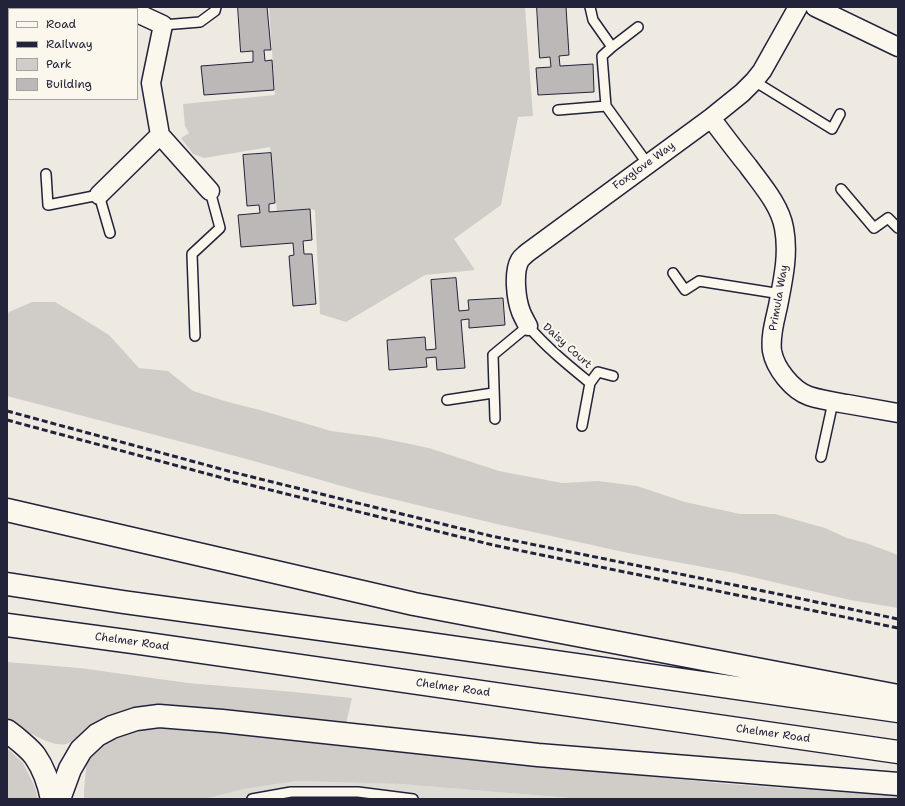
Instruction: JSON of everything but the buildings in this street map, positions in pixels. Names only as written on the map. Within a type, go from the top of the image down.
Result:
[{"type":"main road","points":[[7,510],[414,604],[898,696]]},
{"type":"main road","points":[[7,584],[123,602],[898,711]]},
{"type":"main road","name":"Chelmer Road","points":[[7,625],[898,752]]},
{"type":"main road","points":[[59,799],[70,769],[81,750],[97,735],[112,727],[124,723],[159,716],[222,721],[538,755],[898,784]]},
{"type":"main road","points":[[7,731],[14,735],[35,755],[48,782],[52,799]]},
{"type":"street","name":"Foxglove Way","points":[[528,326],[521,313],[517,297],[516,280],[520,260],[532,249],[711,118],[742,93],[762,71],[798,7]]},
{"type":"street","points":[[815,7],[898,47]]},
{"type":"street","points":[[138,13],[163,25],[151,83],[160,135],[210,191]]},
{"type":"street","name":"Primula Way","points":[[711,118],[765,189],[778,211],[784,226],[786,261],[772,338],[772,351],[776,363],[784,376],[796,388],[808,396],[833,402],[898,413]]},
{"type":"street","points":[[99,195],[160,135]]},
{"type":"lane","points":[[163,25],[200,22],[215,11],[216,7]]},
{"type":"lane","points":[[590,7],[593,20],[612,47]]},
{"type":"lane","points":[[638,27],[602,56],[606,106],[647,164]]},
{"type":"lane","points":[[754,81],[832,129],[840,114]]},
{"type":"lane","points":[[558,110],[606,106]]},
{"type":"lane","points":[[46,174],[48,205],[99,195],[110,233]]},
{"type":"lane","points":[[841,189],[874,228],[888,218],[898,228]]},
{"type":"lane","points":[[195,336],[192,254],[220,228],[210,191]]},
{"type":"lane","points":[[673,273],[685,290],[699,281],[781,294]]},
{"type":"lane","points":[[495,419],[493,355],[528,326]]},
{"type":"lane","name":"Daisy Court","points":[[528,326],[553,353],[590,383]]},
{"type":"lane","name":"Daisy Court","points":[[582,426],[590,383],[598,372],[614,376]]},
{"type":"lane","points":[[447,400],[493,393]]},
{"type":"lane","points":[[820,458],[833,402]]},
{"type":"lane","points":[[252,799],[291,792],[358,792],[413,799]]},
{"type":"shaded area","points":[[297,781],[400,784],[582,799],[205,799],[244,789]]},
{"type":"green space","points":[[269,7],[525,7],[533,116],[518,117],[501,205],[454,239],[475,270],[425,275],[346,322],[320,314],[315,210],[277,211],[270,147],[204,158],[193,154],[181,138],[189,133],[185,126],[183,104],[275,95]]},
{"type":"green space","points":[[32,302],[55,302],[109,335],[139,368],[168,371],[193,391],[228,402],[331,431],[376,437],[429,448],[499,471],[562,483],[598,481],[637,486],[685,502],[740,514],[775,514],[825,528],[847,538],[866,543],[898,555],[898,608],[850,600],[735,573],[628,553],[501,525],[363,492],[243,458],[7,396],[7,315],[9,312]]},
{"type":"green space","points":[[7,662],[80,668],[188,683],[352,698],[346,724],[102,720],[86,729],[72,742],[59,744],[44,740],[7,719]]},
{"type":"green space","points":[[159,727],[237,732],[447,756],[728,784],[898,796],[898,799],[582,799],[400,784],[297,781],[244,789],[205,799],[84,799],[87,760],[104,744],[116,736],[126,732]]},
{"type":"green space","points":[[7,748],[23,763],[35,787],[38,799],[7,799]]},
{"type":"railway","points":[[7,411],[232,472],[491,536],[898,619]]},
{"type":"railway","points":[[7,420],[234,481],[493,545],[898,628]]}]
